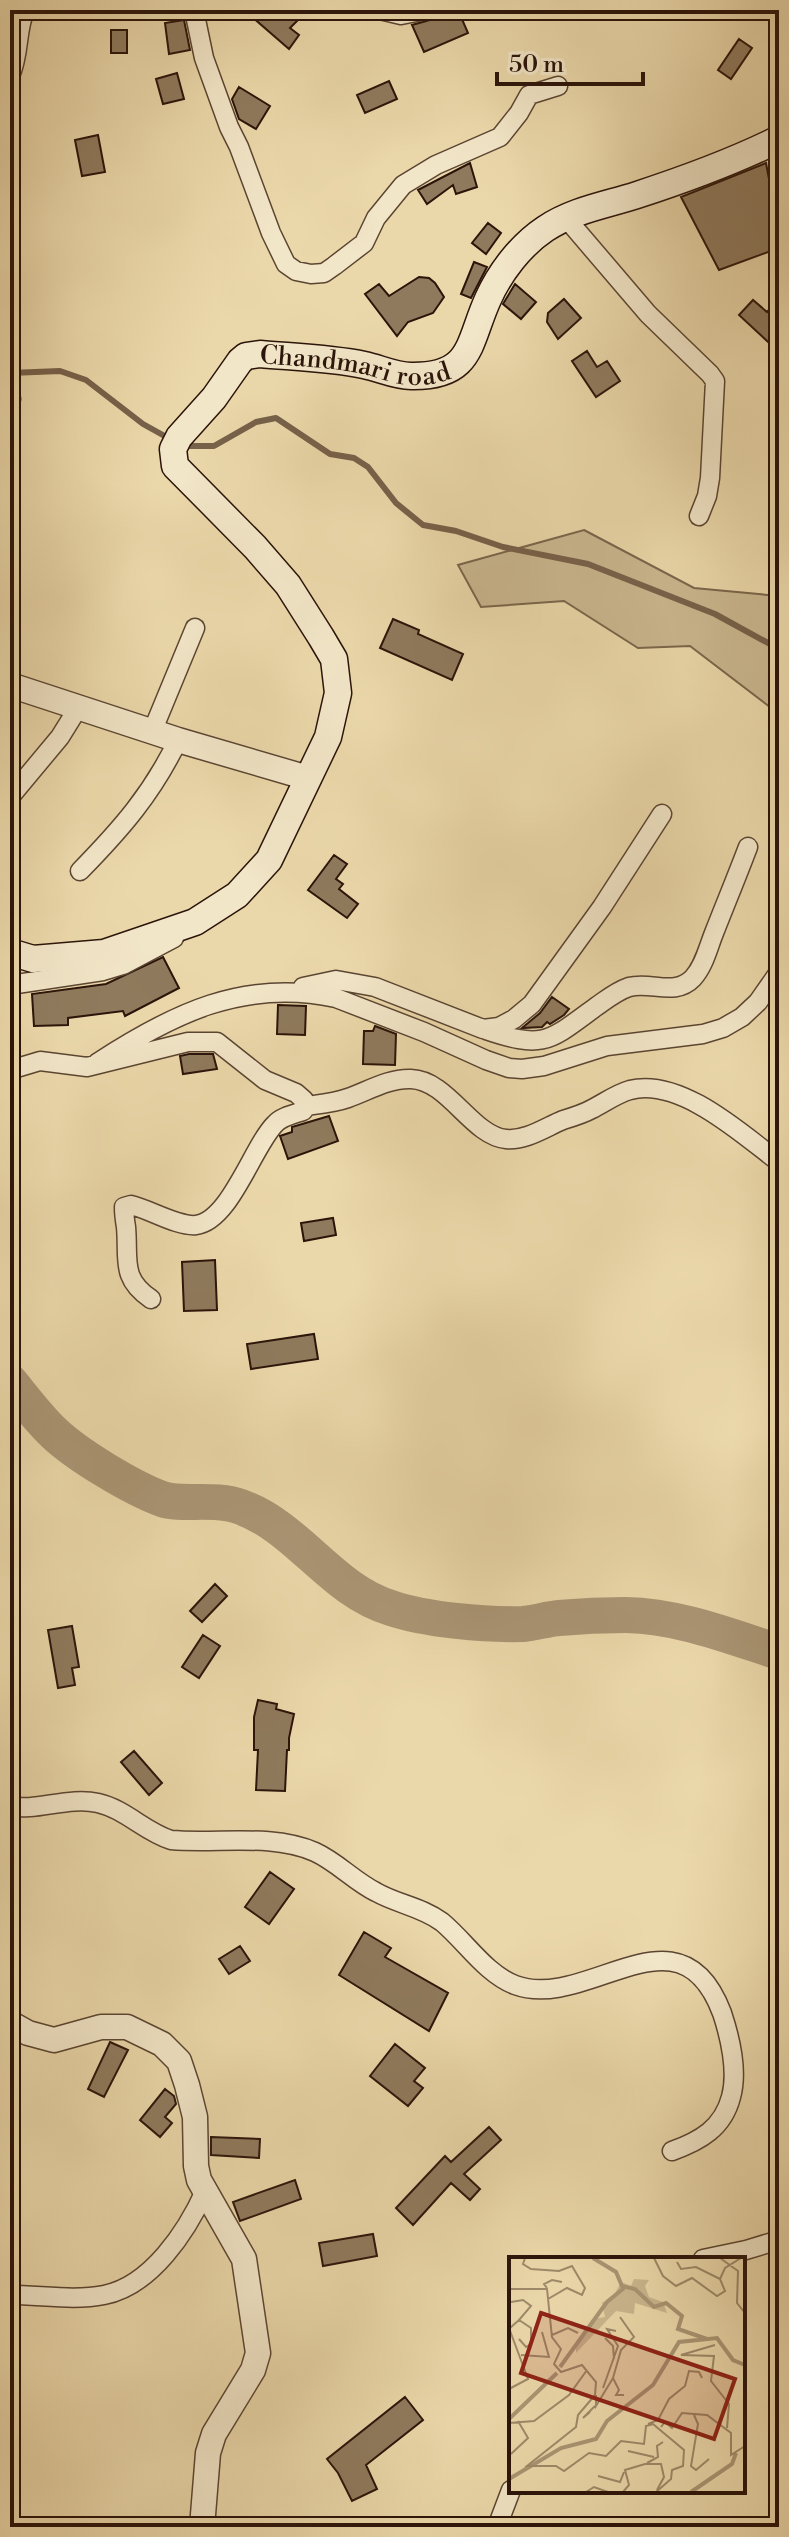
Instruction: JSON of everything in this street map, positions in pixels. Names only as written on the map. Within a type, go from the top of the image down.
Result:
[{"type":"main road","name":"Chandmari road","points":[[10,952],[33,959],[104,953],[195,922],[237,895],[269,860],[328,737],[338,693],[334,659],[288,585],[175,466],[173,449],[179,437],[214,398],[225,378],[246,356],[260,354],[363,364],[408,377],[438,374],[460,363],[476,338],[487,300],[521,248],[546,228],[566,218],[737,160],[779,139]]},
{"type":"street","points":[[10,76],[18,53],[20,23],[25,10]]},
{"type":"street","points":[[194,10],[204,58],[271,233],[286,264],[296,271],[324,273],[364,243],[376,218],[403,185],[436,165],[500,137],[529,95],[558,86]]},
{"type":"street","points":[[380,10],[401,15],[426,10]]},
{"type":"street","points":[[566,218],[648,314],[715,381],[710,478],[699,516]]},
{"type":"street","points":[[152,732],[195,628]]},
{"type":"street","points":[[10,685],[152,732],[308,778]]},
{"type":"street","points":[[10,797],[60,737],[78,708]]},
{"type":"street","points":[[80,871],[126,824],[151,791],[178,740]]},
{"type":"street","points":[[483,1029],[506,1023],[532,1004],[602,907],[662,814]]},
{"type":"street","points":[[97,1063],[150,1030],[226,998],[336,980],[375,987],[519,1041],[553,1037],[628,988],[643,985],[670,989],[683,986],[699,970],[748,847]]},
{"type":"street","points":[[10,985],[103,971],[151,951],[195,922]]},
{"type":"street","points":[[269,993],[310,992],[336,998],[486,1060],[522,1069],[544,1066],[607,1046],[638,1040],[695,1036],[723,1028],[742,1017],[758,1002],[779,972]]},
{"type":"street","points":[[10,1070],[40,1061],[87,1067],[188,1042],[217,1042],[265,1080],[296,1093],[306,1106]]},
{"type":"street","points":[[306,1106],[332,1103],[388,1083],[413,1079],[430,1084],[470,1115],[484,1131],[510,1140],[536,1133],[613,1097],[641,1089],[668,1092],[692,1101],[721,1118],[779,1162]]},
{"type":"street","points":[[151,1299],[132,1280],[126,1264],[124,1207],[131,1205],[182,1223],[201,1224],[224,1205],[275,1124],[303,1111],[306,1106]]},
{"type":"street","points":[[10,1806],[60,1801],[98,1803],[117,1809],[147,1830],[171,1840],[291,1844],[327,1859],[376,1893],[440,1921],[478,1958],[514,1984],[540,1990],[558,1988],[630,1965],[657,1960],[678,1963],[697,1972],[707,1983],[726,2025],[732,2057],[732,2093],[726,2113],[711,2132],[696,2142],[672,2151]]},
{"type":"street","points":[[10,2023],[28,2033],[54,2040],[101,2027],[127,2027],[162,2044],[179,2061],[195,2117],[196,2166],[205,2191],[244,2259],[258,2353],[253,2370],[214,2434],[208,2453],[202,2527]]},
{"type":"street","points":[[10,2295],[86,2297],[112,2293],[126,2286],[173,2248],[185,2232],[205,2191]]},
{"type":"street","points":[[711,2257],[779,2240]]},
{"type":"street","points":[[497,2527],[510,2493]]},
{"type":"shaded area","points":[[584,530],[694,588],[779,596],[779,714],[690,646],[638,648],[564,601],[481,607],[458,565]]},
{"type":"building","points":[[244,10],[308,10],[290,28],[299,35],[289,49]]},
{"type":"building","points":[[441,10],[458,10],[468,33],[424,52],[412,25],[433,19]]},
{"type":"building","points":[[184,20],[190,50],[169,54],[165,23]]},
{"type":"building","points":[[111,30],[127,30],[127,53],[111,53]]},
{"type":"building","points":[[739,39],[752,48],[731,79],[718,70]]},
{"type":"building","points":[[177,73],[184,99],[163,104],[156,79]]},
{"type":"building","points":[[389,81],[397,99],[365,113],[357,95]]},
{"type":"building","points":[[239,87],[270,106],[256,129],[239,119],[232,99]]},
{"type":"building","points":[[98,135],[105,172],[82,176],[75,140]]},
{"type":"building","points":[[470,163],[477,187],[456,194],[453,185],[427,204],[418,190]]},
{"type":"building","points":[[766,163],[779,232],[779,248],[719,270],[681,197]]},
{"type":"building","points":[[488,223],[501,233],[486,254],[472,243]]},
{"type":"building","points":[[474,262],[487,267],[471,298],[461,294]]},
{"type":"building","points":[[419,277],[429,278],[444,297],[433,313],[408,322],[397,336],[365,294],[379,284],[389,296]]},
{"type":"building","points":[[515,284],[536,302],[521,319],[503,304]]},
{"type":"building","points":[[564,299],[581,318],[558,339],[547,322],[548,313]]},
{"type":"building","points":[[779,299],[779,352],[739,315],[753,300],[767,312]]},
{"type":"building","points":[[587,351],[597,367],[607,361],[620,381],[596,397],[572,361]]},
{"type":"building","points":[[393,619],[463,654],[452,680],[380,648]]},
{"type":"building","points":[[334,855],[347,864],[336,879],[343,884],[339,889],[358,904],[347,918],[308,890]]},
{"type":"building","points":[[163,957],[179,988],[125,1016],[123,1011],[68,1018],[68,1025],[34,1026],[32,994],[106,984]]},
{"type":"building","points":[[552,997],[569,1009],[564,1015],[542,1027],[522,1028],[540,1013]]},
{"type":"building","points":[[278,1005],[306,1006],[305,1035],[277,1034]]},
{"type":"building","points":[[375,1026],[396,1034],[395,1065],[363,1064],[364,1031],[373,1031]]},
{"type":"building","points":[[213,1054],[217,1069],[183,1074],[180,1056]]},
{"type":"building","points":[[329,1116],[338,1141],[288,1159],[280,1136],[292,1132],[292,1127]]},
{"type":"building","points":[[333,1218],[336,1235],[304,1241],[301,1223]]},
{"type":"building","points":[[215,1260],[217,1310],[184,1311],[182,1262]]},
{"type":"building","points":[[314,1334],[318,1359],[251,1369],[247,1344]]},
{"type":"building","points":[[215,1584],[227,1596],[202,1622],[190,1611]]},
{"type":"building","points":[[72,1626],[79,1667],[72,1668],[75,1685],[58,1688],[48,1630]]},
{"type":"building","points":[[203,1635],[220,1646],[199,1678],[182,1667]]},
{"type":"building","points":[[258,1700],[277,1704],[276,1709],[294,1714],[287,1750],[285,1791],[256,1790],[258,1750],[254,1750],[254,1717]]},
{"type":"building","points":[[134,1751],[162,1783],[149,1795],[121,1762]]},
{"type":"building","points":[[270,1872],[294,1889],[269,1924],[245,1907]]},
{"type":"building","points":[[364,1932],[391,1948],[385,1957],[448,1993],[429,2031],[339,1975]]},
{"type":"building","points":[[240,1946],[250,1961],[229,1974],[219,1959]]},
{"type":"building","points":[[110,2042],[128,2050],[104,2097],[88,2089]]},
{"type":"building","points":[[395,2044],[425,2068],[414,2081],[423,2088],[408,2106],[370,2076]]},
{"type":"building","points":[[165,2089],[174,2096],[176,2104],[165,2117],[172,2123],[160,2137],[140,2120]]},
{"type":"building","points":[[489,2127],[501,2140],[464,2174],[480,2189],[470,2200],[451,2183],[413,2225],[396,2208],[445,2156],[451,2162]]},
{"type":"building","points":[[211,2137],[260,2139],[259,2158],[211,2155]]},
{"type":"building","points":[[295,2180],[301,2199],[240,2221],[233,2202]]},
{"type":"building","points":[[373,2234],[377,2256],[323,2266],[319,2243]]},
{"type":"building","points":[[405,2397],[423,2420],[366,2465],[377,2489],[352,2501],[327,2459]]},
{"type":"waterway","points":[[10,373],[60,371],[86,380],[143,424],[170,439]]},
{"type":"waterway","points":[[183,446],[214,446],[256,422],[276,418],[330,454],[354,458],[368,467],[396,503],[423,525],[456,531],[503,547],[588,564],[715,614],[779,649]]},
{"type":"waterway","points":[[10,1382],[54,1433],[105,1470],[162,1499],[231,1504],[262,1517],[350,1588],[391,1608],[438,1619],[492,1624],[523,1624],[592,1616],[646,1616],[704,1628],[779,1652]]}]
